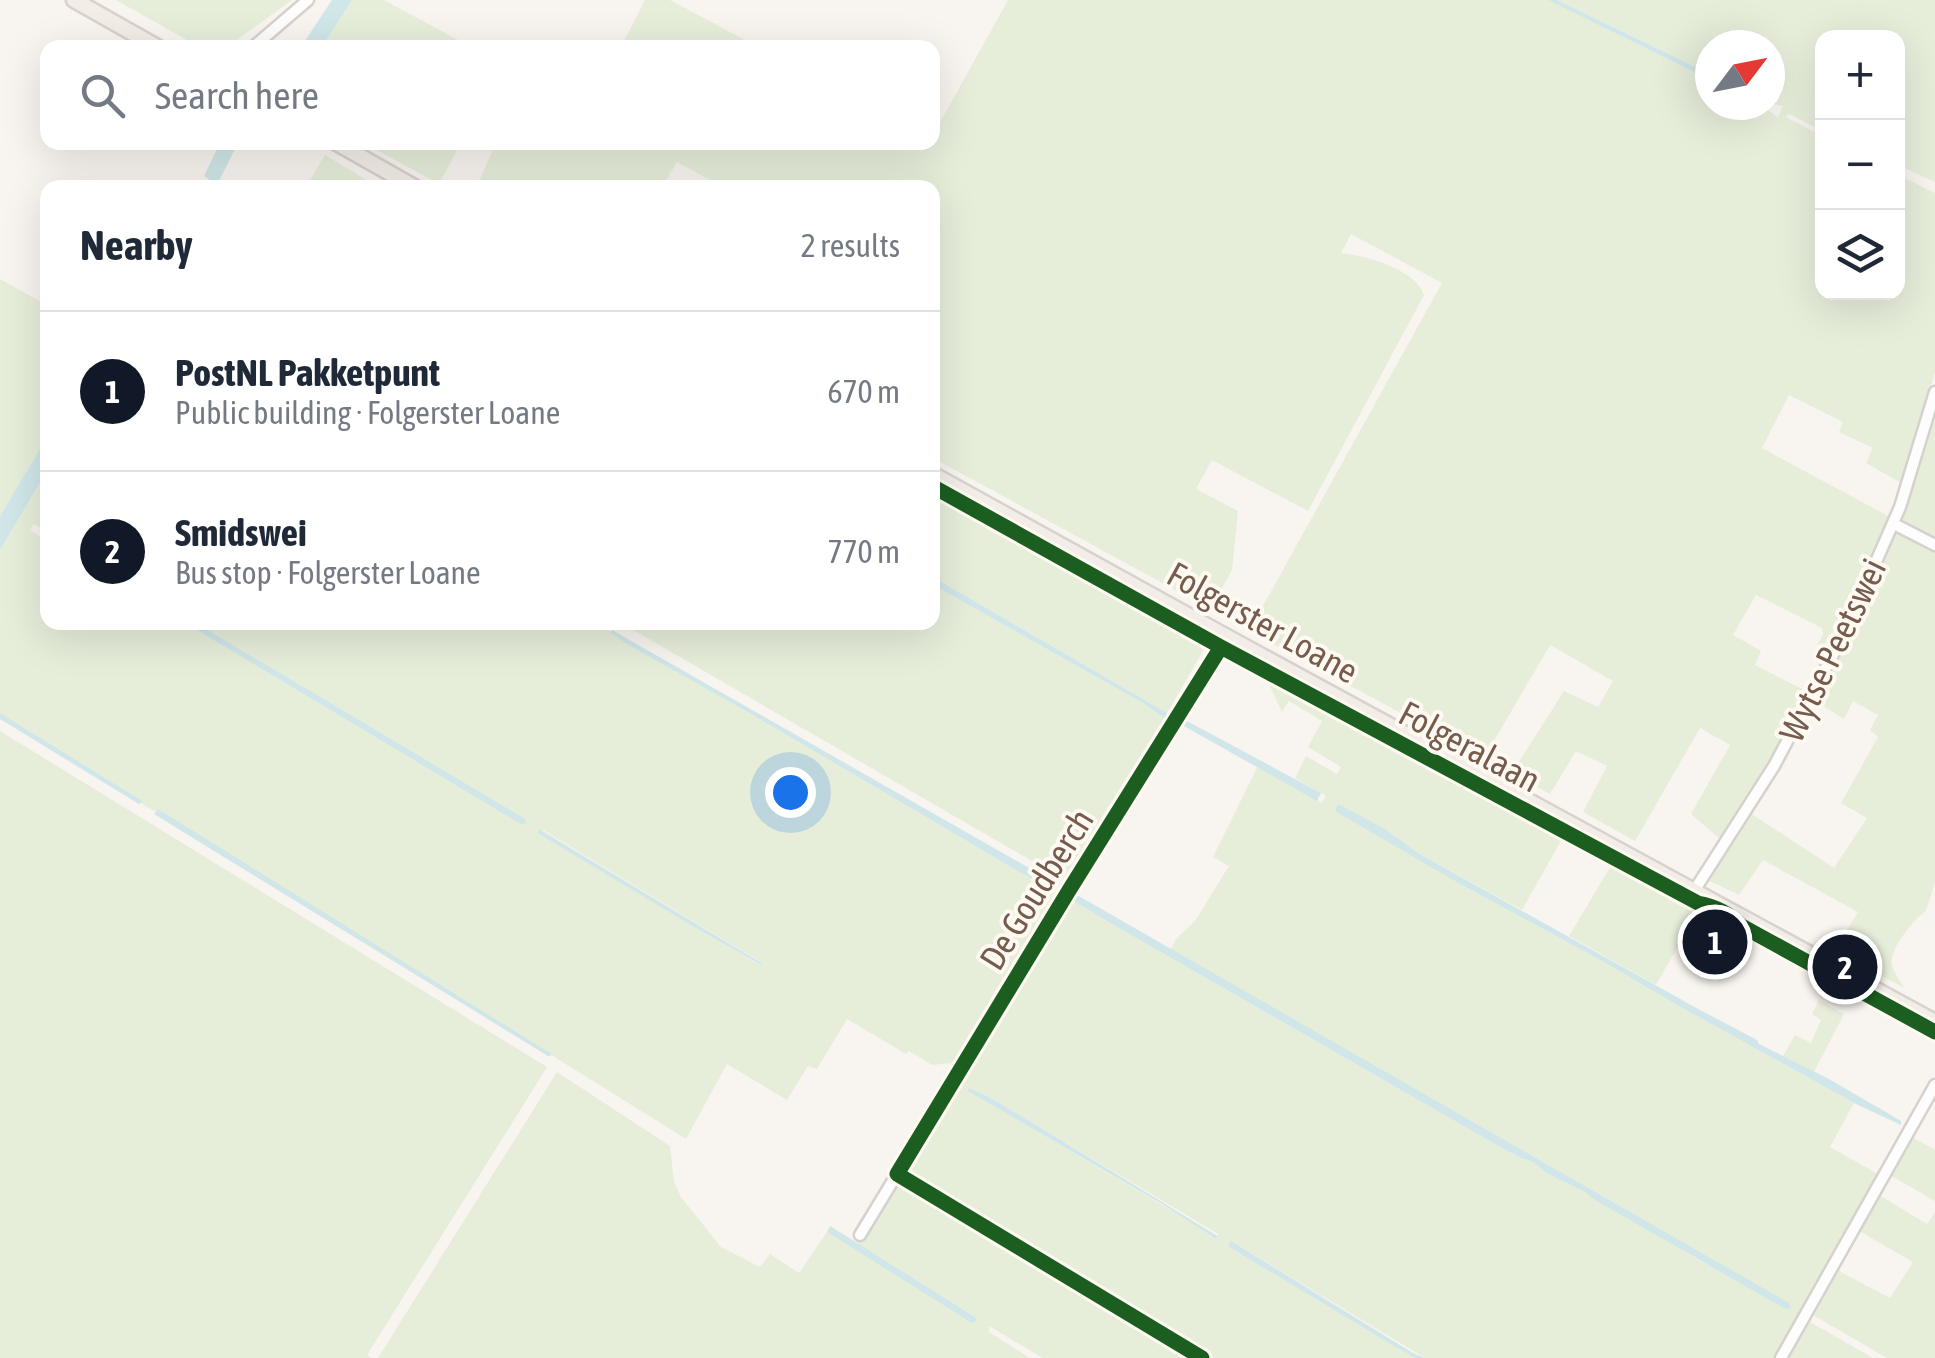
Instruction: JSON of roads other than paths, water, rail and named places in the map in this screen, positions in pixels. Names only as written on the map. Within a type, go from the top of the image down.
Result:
[{"type":"main road","points":[[74,0],[145,40]]},
{"type":"main road","points":[[349,150],[402,180]]},
{"type":"main road","name":"Folgerster Loane","points":[[940,478],[1935,1022]]},
{"type":"street","points":[[261,40],[308,0]]},
{"type":"street","name":"Wytse Peetswei","points":[[1694,891],[1774,766],[1847,628],[1894,524],[1935,392]]},
{"type":"street","points":[[1894,524],[1935,545]]},
{"type":"street","name":"De Goudberch","points":[[860,1234],[1227,637]]},
{"type":"street","points":[[1781,1358],[1935,1085]]},
{"type":"place","name":"PostNL Pakketpunt","points":[[1715,942]]},
{"type":"place","name":"Smidswei","points":[[1845,967]]}]
